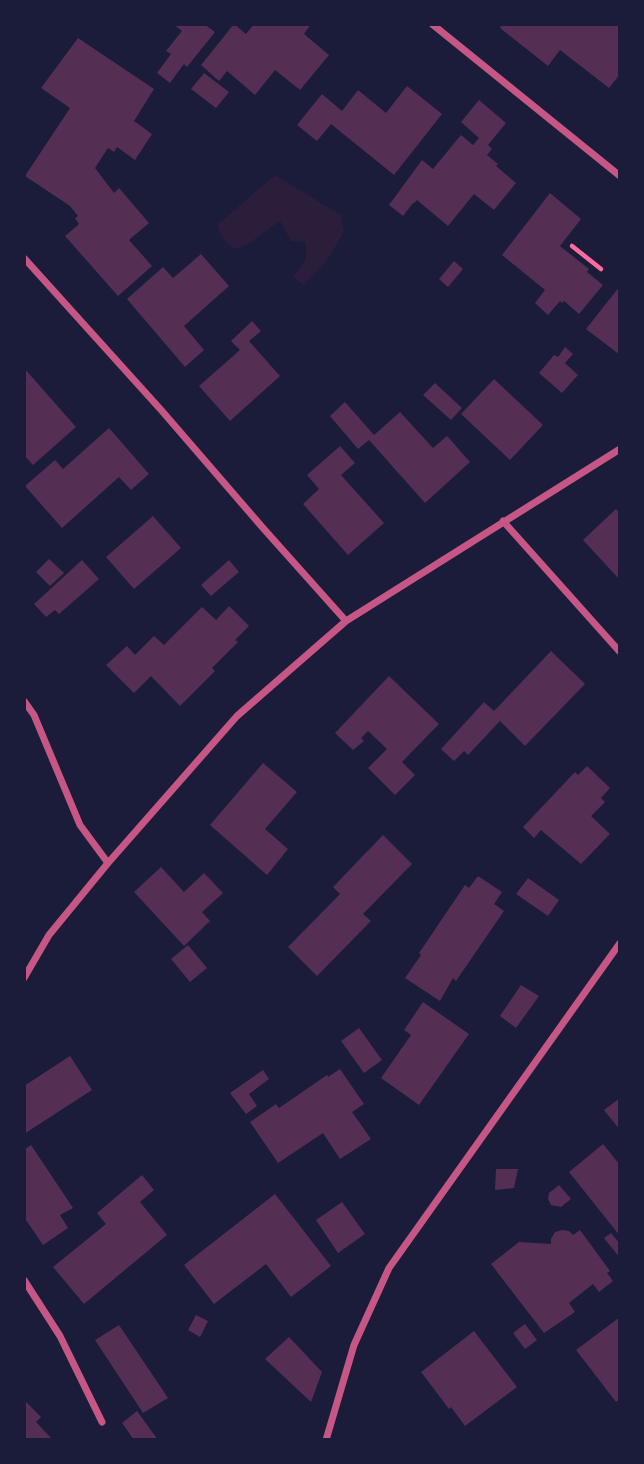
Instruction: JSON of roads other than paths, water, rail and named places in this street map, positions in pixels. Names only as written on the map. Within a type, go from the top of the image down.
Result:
[{"type":"street","points":[[432,24],[620,176]]},
{"type":"street","points":[[24,258],[346,621]]},
{"type":"street","points":[[24,978],[49,935],[108,863],[237,716],[346,621],[620,449]]},
{"type":"street","points":[[503,521],[620,652]]},
{"type":"street","points":[[24,701],[34,715],[80,825],[108,863]]},
{"type":"street","points":[[326,1440],[354,1345],[389,1268],[620,943]]},
{"type":"street","points":[[24,1280],[60,1336],[102,1422]]}]
